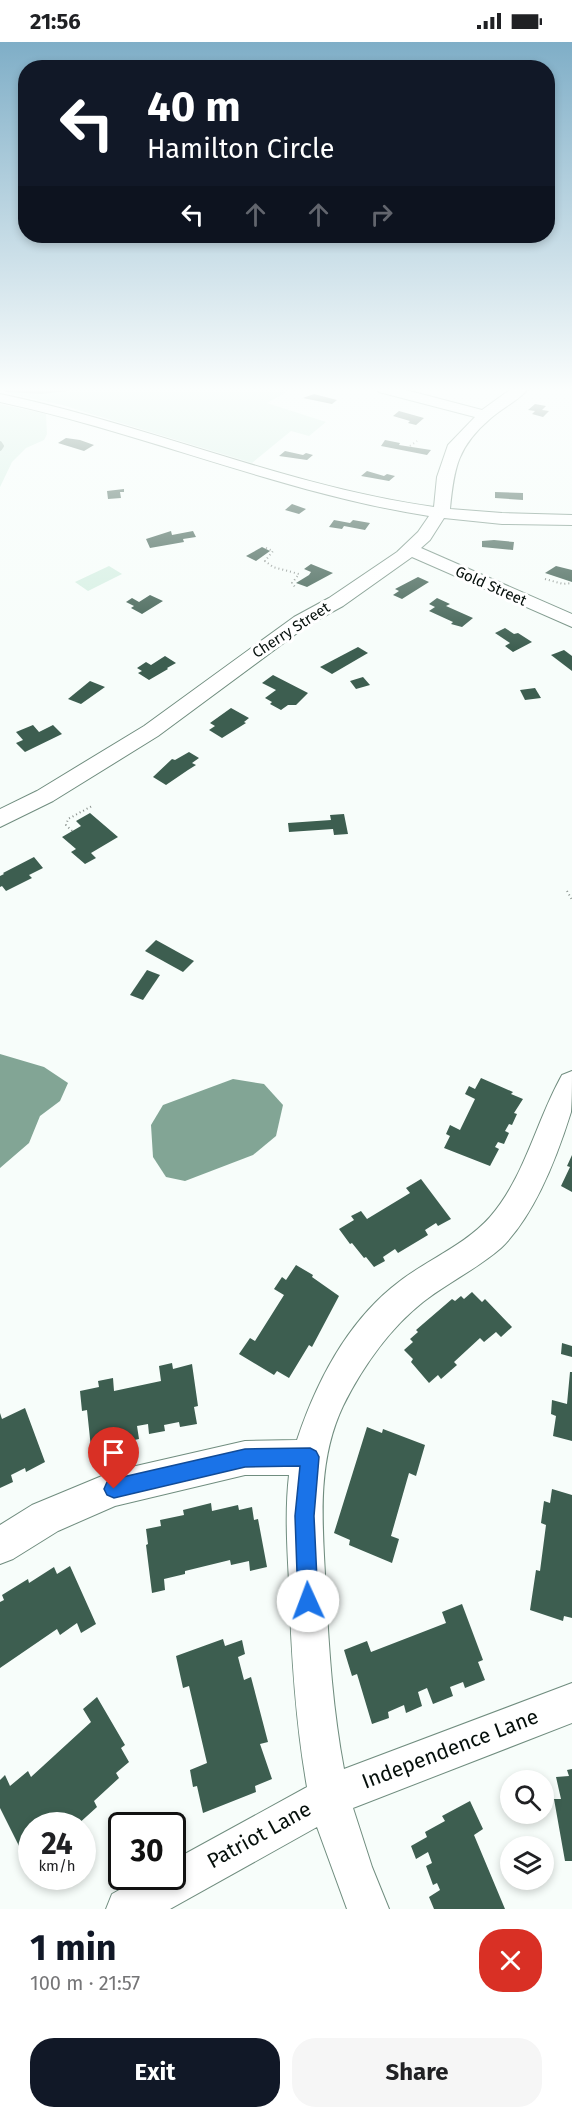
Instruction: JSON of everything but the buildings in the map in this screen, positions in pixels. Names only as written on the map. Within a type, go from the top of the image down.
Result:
[{"type":"street","points":[[278,476],[321,489],[393,505],[473,517],[572,520]]},
{"type":"street","name":"Cherry Street","points":[[0,819],[45,796],[151,731],[252,655],[386,569],[410,549],[440,512],[445,499],[445,476]]},
{"type":"street","name":"Gold Street","points":[[410,549],[572,621]]},
{"type":"street","points":[[368,1909],[329,1798],[320,1755],[310,1665],[304,1516],[310,1457],[317,1429],[340,1378],[364,1341],[394,1307],[488,1240],[510,1216],[572,1083]]},
{"type":"street","points":[[0,1546],[45,1518],[114,1489],[245,1458],[310,1457]]},
{"type":"street","name":"Independence Lane","points":[[329,1798],[362,1782],[572,1703]]},
{"type":"street","name":"Patriot Lane","points":[[127,1909],[329,1798]]},
{"type":"path","points":[[266,548],[273,551],[265,561],[268,565],[275,569],[293,569],[298,574],[292,583],[295,587]]},
{"type":"path","points":[[545,579],[564,584],[572,583]]},
{"type":"path","points":[[72,831],[66,825],[68,819],[92,806]]},
{"type":"path","points":[[567,891],[572,900]]},
{"type":"shaded area","points":[[0,476],[5,476],[0,487]]},
{"type":"shaded area","points":[[109,566],[122,574],[88,591],[75,582]]},
{"type":"shaded area","points":[[0,1054],[44,1067],[68,1083],[60,1101],[40,1116],[29,1143],[0,1168]]},
{"type":"shaded area","points":[[233,1079],[264,1084],[283,1105],[276,1136],[253,1155],[185,1181],[166,1177],[153,1157],[151,1125],[163,1105]]},
{"type":"route","points":[[114,1489],[214,1463],[274,1456],[310,1457],[304,1516],[308,1601]]}]
